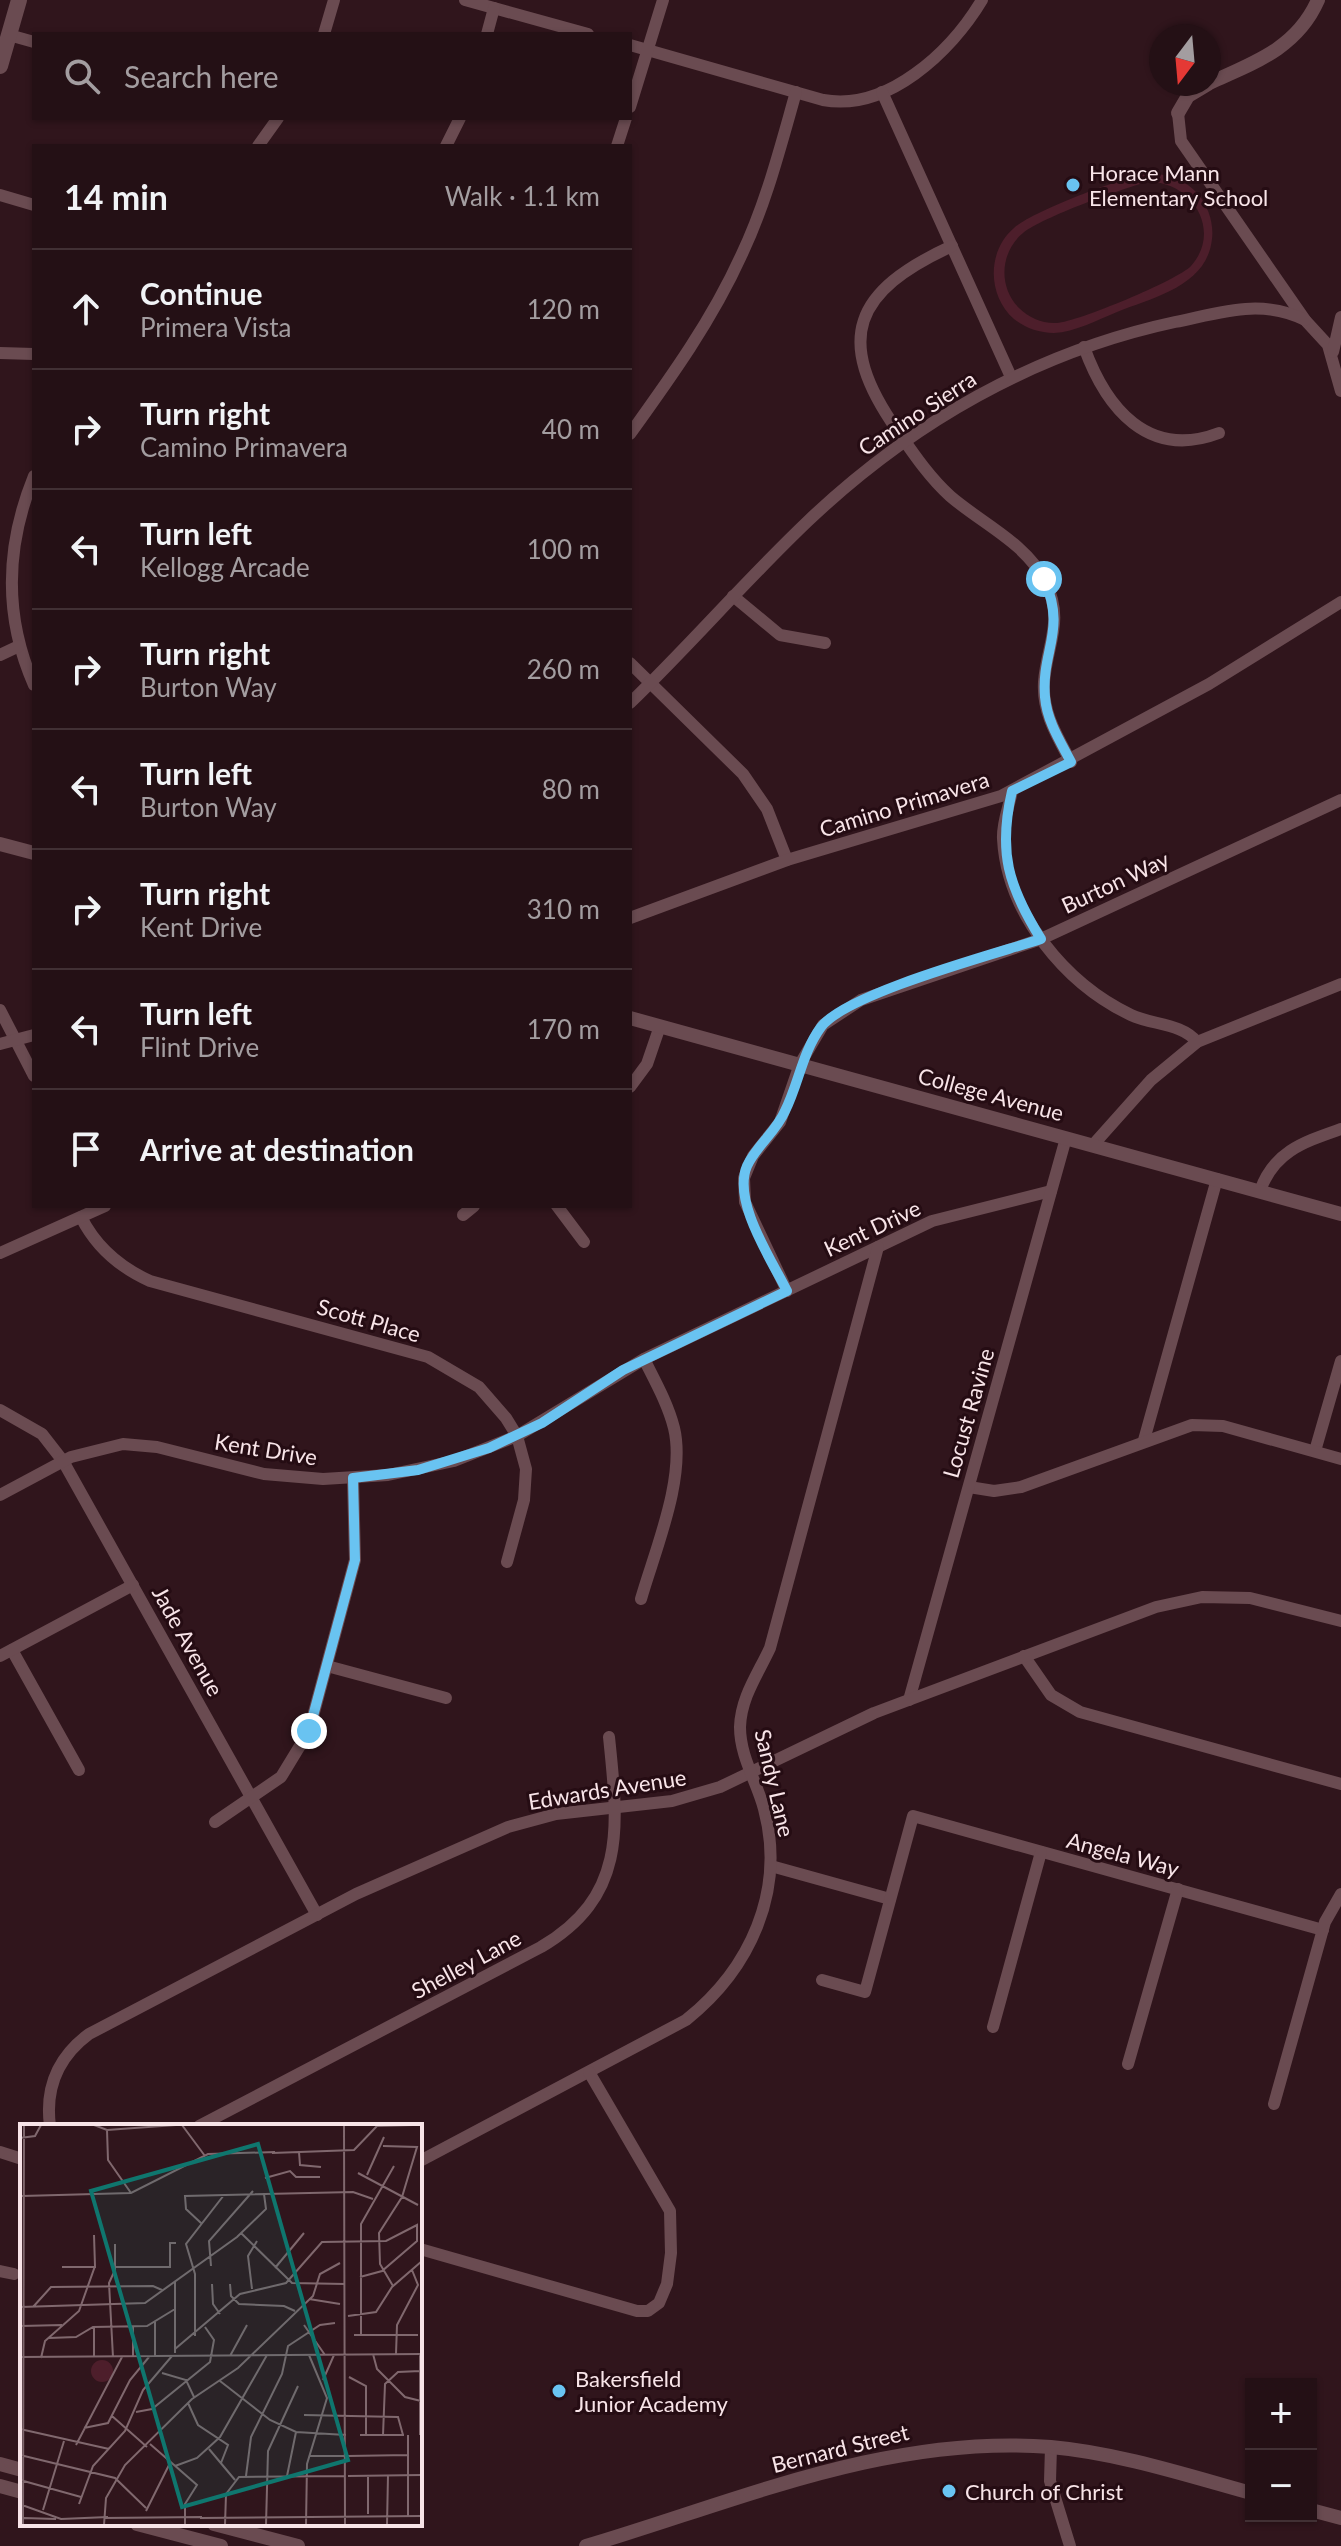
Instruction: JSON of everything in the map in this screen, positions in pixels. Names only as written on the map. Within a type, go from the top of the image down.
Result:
[{"type":"main road","points":[[0,66],[19,0]]},
{"type":"street","points":[[325,32],[334,0]]},
{"type":"street","points":[[465,0],[581,32]]},
{"type":"street","points":[[632,101],[663,0]]},
{"type":"street","points":[[632,46],[796,92],[849,102],[882,92],[933,58],[966,23],[982,0]]},
{"type":"street","points":[[1221,78],[1290,42],[1311,15],[1318,0]]},
{"type":"street","points":[[488,32],[494,8]]},
{"type":"street","points":[[9,35],[32,41]]},
{"type":"street","points":[[632,431],[702,330],[742,254],[773,174],[796,92]]},
{"type":"street","points":[[882,92],[1011,377]]},
{"type":"street","points":[[1188,96],[1178,113],[1181,141],[1305,320],[1321,335],[1333,358],[1341,391]]},
{"type":"street","points":[[259,144],[277,120]]},
{"type":"street","points":[[447,144],[459,120]]},
{"type":"street","points":[[618,144],[625,120]]},
{"type":"street","points":[[0,195],[32,204]]},
{"type":"street","points":[[952,246],[893,278],[881,290],[865,319],[860,351],[866,381],[904,441],[938,484],[1024,553],[1044,579],[1051,595],[1055,626],[1045,698],[1052,727],[1071,762]]},
{"type":"street","name":"Camino Sierra","points":[[632,701],[827,504],[904,441],[1011,377],[1084,347],[1160,325],[1247,307],[1276,308],[1305,320]]},
{"type":"street","points":[[1333,358],[1334,337],[1341,317]]},
{"type":"street","points":[[1084,347],[1100,387],[1134,424],[1175,441],[1190,441],[1219,433]]},
{"type":"street","points":[[0,353],[32,354]]},
{"type":"street","points":[[32,486],[12,556],[12,606],[19,646],[32,680]]},
{"type":"street","points":[[733,596],[780,635],[825,643]]},
{"type":"street","name":"Camino Primavera","points":[[632,917],[787,860],[967,808],[1012,791],[1071,762],[1209,684],[1341,602]]},
{"type":"street","points":[[0,655],[19,646]]},
{"type":"street","points":[[632,665],[743,774],[767,809],[787,860]]},
{"type":"street","points":[[1012,791],[1004,827],[1005,853],[1019,899],[1041,939],[1060,962],[1095,994],[1134,1017],[1183,1030],[1197,1042]]},
{"type":"street","name":"Burton Way","points":[[787,1291],[748,1210],[743,1191],[747,1167],[788,1105],[800,1064],[823,1025],[861,1000],[1041,939],[1341,800]]},
{"type":"street","points":[[0,844],[32,852]]},
{"type":"street","points":[[1093,1145],[1151,1080],[1197,1042],[1341,984]]},
{"type":"street","points":[[0,1010],[32,1072]]},
{"type":"street","name":"College Avenue","points":[[632,1019],[1341,1214]]},
{"type":"street","points":[[632,1084],[647,1064],[660,1026]]},
{"type":"street","points":[[0,1044],[32,1036]]},
{"type":"street","points":[[1260,1191],[1270,1168],[1291,1148],[1341,1129]]},
{"type":"street","name":"Locust Ravine","points":[[909,1700],[1066,1138]]},
{"type":"street","points":[[1144,1440],[1217,1179]]},
{"type":"street","name":"Kent Drive","points":[[0,1495],[63,1461],[106,1446],[141,1445],[264,1474],[353,1478],[418,1470],[454,1461],[517,1436],[644,1359],[878,1247],[949,1215],[1051,1191]]},
{"type":"street","points":[[0,1253],[101,1208]]},
{"type":"street","points":[[463,1215],[472,1208]]},
{"type":"street","points":[[558,1208],[584,1242]]},
{"type":"street","name":"Scott Place","points":[[81,1217],[105,1252],[150,1281],[445,1365],[492,1400],[517,1436],[526,1485],[507,1562]]},
{"type":"street","name":"Sandy Lane","points":[[422,2160],[686,2020],[722,1988],[756,1932],[771,1866],[765,1811],[742,1745],[742,1711],[752,1681],[770,1648],[878,1247]]},
{"type":"street","points":[[641,1599],[677,1466],[670,1413],[644,1359]]},
{"type":"street","points":[[1315,1451],[1341,1361]]},
{"type":"street","name":"Jade Avenue","points":[[0,1410],[42,1434],[63,1461],[317,1915]]},
{"type":"street","points":[[969,1487],[994,1491],[1021,1487],[1177,1428],[1210,1424],[1341,1459]]},
{"type":"street","points":[[215,1822],[281,1777],[301,1749],[355,1560],[353,1478]]},
{"type":"street","points":[[79,1770],[6,1653],[133,1585]]},
{"type":"street","name":"Edwards Avenue","points":[[50,2124],[52,2081],[78,2043],[317,1915],[508,1827],[556,1814],[696,1795],[909,1700],[1156,1607],[1202,1597],[1250,1598],[1341,1621]]},
{"type":"street","points":[[1024,1656],[1051,1695],[1080,1712],[1341,1784]]},
{"type":"street","points":[[327,1666],[446,1698]]},
{"type":"street","name":"Shelley Lane","points":[[203,2124],[554,1940],[582,1915],[602,1884],[615,1847],[616,1807],[609,1737]]},
{"type":"street","name":"Angela Way","points":[[890,1899],[913,1816],[1323,1930]]},
{"type":"street","points":[[993,2027],[1041,1852]]},
{"type":"street","points":[[771,1866],[890,1899],[865,1992],[822,1980]]},
{"type":"street","points":[[1128,2064],[1178,1889]]},
{"type":"street","points":[[1274,2104],[1323,1930],[1341,1894]]},
{"type":"street","points":[[422,2250],[637,2311],[654,2308],[664,2296],[671,2266],[670,2211],[589,2072]]},
{"type":"street","points":[[0,2152],[20,2158]]},
{"type":"street","points":[[0,2271],[14,2274]]},
{"type":"street","name":"Bernard Street","points":[[586,2546],[810,2475],[884,2457],[969,2447],[1051,2447],[1140,2463],[1245,2491]]},
{"type":"street","points":[[1051,2447],[1050,2481],[1070,2546]]},
{"type":"street","points":[[0,2464],[20,2469]]},
{"type":"street","points":[[0,2486],[20,2491]]},
{"type":"street","points":[[1317,2512],[1341,2518]]},
{"type":"street","points":[[145,2526],[221,2546]]},
{"type":"street","points":[[222,2526],[298,2546]]},
{"type":"shaded area","points":[[1166,175],[1180,180],[1198,194],[1210,215],[1212,227],[1208,255],[1200,268],[1190,279],[1162,295],[1070,330],[1043,332],[1014,319],[1005,309],[995,286],[995,261],[1005,238],[1014,228],[1039,213],[1131,177]],"holes":[[[1147,182],[1163,184],[1189,198],[1203,223],[1204,237],[1200,252],[1191,266],[1148,290],[1068,321],[1041,321],[1012,300],[1004,270],[1010,250],[1023,233],[1064,212],[1119,191]]]},
{"type":"place","name":"Horace Mann Elementary School","points":[[1073,185]]},
{"type":"place","name":"Bakersfield Junior Academy","points":[[559,2391]]},
{"type":"place","name":"Church of Christ","points":[[949,2491]]},
{"type":"route","points":[[309,1731],[355,1560],[353,1478],[418,1470],[454,1461],[517,1436],[623,1370],[787,1291],[748,1210],[743,1191],[744,1178],[753,1156],[780,1122],[800,1064],[823,1025],[861,1000],[1041,939],[1019,899],[1003,839],[1012,791],[1071,762],[1047,713],[1044,682],[1055,626],[1051,595],[1044,579]]}]
